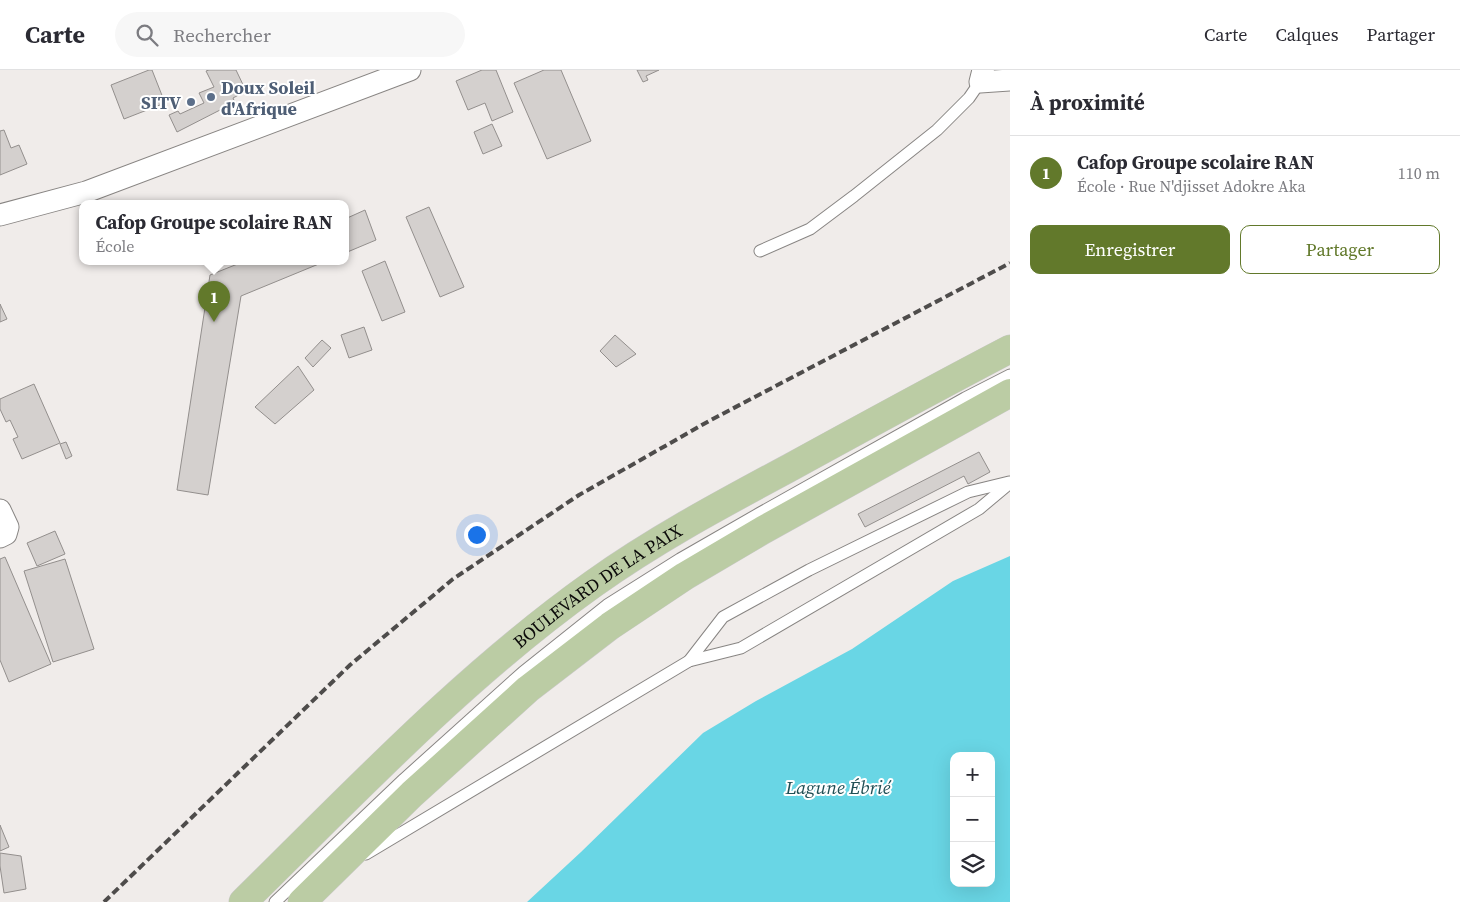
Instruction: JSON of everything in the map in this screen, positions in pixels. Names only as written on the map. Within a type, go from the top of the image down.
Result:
[{"type":"main road","name":"BOULEVARD DE LA PAIX","points":[[243,902],[424,725],[509,649],[593,584],[667,536],[1010,349]]},
{"type":"main road","points":[[302,902],[412,794],[528,689],[610,626],[685,576],[763,530],[1010,393]]},
{"type":"street","points":[[0,215],[86,192],[410,70]]},
{"type":"street","points":[[981,76],[1010,80]]},
{"type":"street","points":[[0,510],[8,527],[6,534],[0,537]]},
{"type":"lane","points":[[760,251],[810,230],[854,196],[937,130],[969,98],[981,76]]},
{"type":"lane","name":"BOULEVARD DE LA PAIX","points":[[275,902],[404,780],[523,672],[608,605],[680,559],[752,517],[1010,374]]},
{"type":"lane","points":[[329,876],[689,661],[741,648],[979,509],[1010,483]]},
{"type":"lane","points":[[689,661],[723,617],[732,612],[809,570],[968,492],[1010,483]]},
{"type":"water","name":"Lagune Ébrié","points":[[1010,556],[1010,902],[527,902],[703,733],[756,701],[852,649],[953,581]]},
{"type":"building","points":[[152,70],[165,103],[124,119],[111,85]]},
{"type":"building","points":[[236,70],[246,91],[233,98],[236,105],[223,111],[222,109],[177,132],[169,115],[178,111],[180,114],[204,103],[199,93],[214,87],[206,71]]},
{"type":"building","points":[[482,70],[496,70],[513,112],[492,121],[485,103],[468,110],[456,81]]},
{"type":"building","points":[[544,70],[561,70],[591,141],[547,159],[514,83]]},
{"type":"building","points":[[637,70],[659,70],[646,76],[648,80],[643,82]]},
{"type":"building","points":[[492,124],[502,146],[483,154],[474,132]]},
{"type":"building","points":[[4,130],[11,148],[19,145],[27,164],[0,175],[0,131]]},
{"type":"building","points":[[429,207],[464,287],[440,297],[406,217]]},
{"type":"building","points":[[365,210],[376,240],[349,251],[349,217]]},
{"type":"building","points":[[385,261],[405,312],[382,321],[362,271]]},
{"type":"building","points":[[235,265],[316,265],[241,296],[208,495],[177,490],[210,275]]},
{"type":"building","points":[[0,304],[7,319],[0,322]]},
{"type":"building","points":[[364,327],[372,350],[349,358],[341,335]]},
{"type":"building","points":[[615,335],[636,354],[616,367],[600,351]]},
{"type":"building","points":[[322,340],[331,348],[313,367],[305,358]]},
{"type":"building","points":[[298,366],[314,390],[275,424],[255,407]]},
{"type":"building","points":[[34,384],[60,443],[22,459],[13,439],[18,437],[10,420],[6,422],[0,409],[0,399]]},
{"type":"building","points":[[66,442],[72,456],[66,459],[60,444]]},
{"type":"building","points":[[979,452],[990,472],[968,484],[964,476],[865,527],[858,514]]},
{"type":"building","points":[[55,531],[65,554],[37,566],[27,543]]},
{"type":"building","points":[[5,557],[51,664],[9,682],[0,660],[0,559]]},
{"type":"building","points":[[65,559],[94,649],[53,662],[24,571]]},
{"type":"building","points":[[0,825],[9,847],[0,851]]},
{"type":"building","points":[[0,853],[21,856],[26,889],[4,893]]},
{"type":"railway","points":[[104,902],[350,665],[453,579],[579,495],[709,421],[1010,263]]},
{"type":"place","name":"Doux Soleil d'Afrique","points":[[211,97]]},
{"type":"place","name":"SITV","points":[[191,102]]},
{"type":"place","name":"Cafop Groupe scolaire RAN","points":[[214,322]]}]
